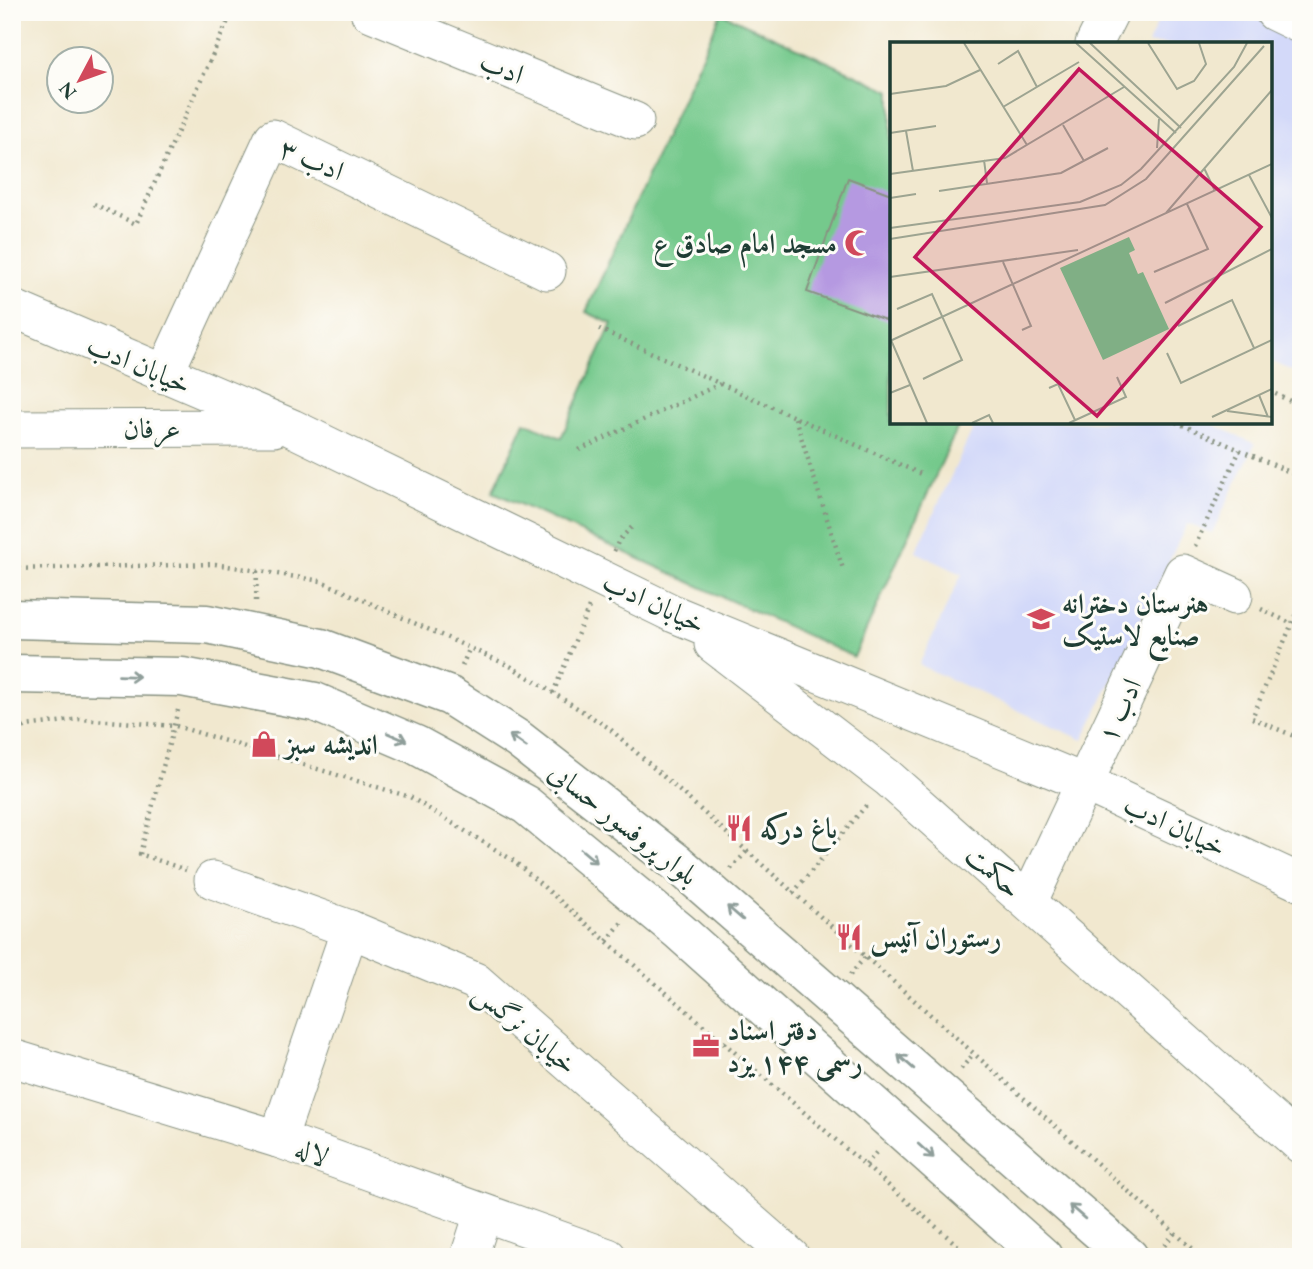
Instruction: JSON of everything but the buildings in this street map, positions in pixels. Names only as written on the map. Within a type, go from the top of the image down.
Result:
[{"type":"main road","name":"بلوار پروفسور حسابی","points":[[12,619],[207,624],[321,648],[450,696],[519,740],[677,863],[1129,1257]]},
{"type":"main road","name":"بلوار پروفسور حسابی","points":[[12,674],[182,677],[315,702],[416,745],[526,805],[679,931],[1043,1257]]},
{"type":"main road","points":[[12,701],[78,674]]},
{"type":"street","name":"ادب","points":[[369,12],[635,121]]},
{"type":"street","points":[[1095,42],[1110,12]]},
{"type":"street","points":[[1274,12],[1301,25]]},
{"type":"street","name":"ادب ۳","points":[[163,375],[273,138],[547,271]]},
{"type":"street","name":"خیابان ادب","points":[[13,311],[292,428],[674,614],[1085,783],[1301,883]]},
{"type":"street","name":"عرفان","points":[[12,429],[292,428]]},
{"type":"street","points":[[1183,573],[1234,596]]},
{"type":"street","name":"ادب ۱","points":[[1029,901],[1183,573]]},
{"type":"street","name":"حکمت","points":[[674,614],[888,778],[1301,1144]]},
{"type":"street","name":"خیابان نرگس","points":[[213,880],[350,929],[474,981],[770,1251]]},
{"type":"street","points":[[278,1139],[350,929]]},
{"type":"street","name":"لاله","points":[[12,1058],[278,1139],[608,1257]]},
{"type":"street","points":[[469,1257],[483,1214]]},
{"type":"path","points":[[94,204],[136,224],[232,12]]},
{"type":"path","points":[[599,329],[923,475]]},
{"type":"path","points":[[579,450],[720,384]]},
{"type":"path","points":[[1271,392],[1301,406]]},
{"type":"path","points":[[795,418],[843,569]]},
{"type":"path","points":[[1181,424],[1301,477]]},
{"type":"path","points":[[1183,573],[1240,450]]},
{"type":"path","points":[[1301,602],[1252,718],[1301,739]]},
{"type":"path","points":[[12,736],[26,726],[80,719],[176,726],[410,797],[514,861],[971,1257]]},
{"type":"path","points":[[176,726],[140,854],[213,880]]},
{"type":"path","points":[[793,893],[888,778]]},
{"type":"path","points":[[1154,1257],[1175,1233]]},
{"type":"shaded area","points":[[1162,12],[1249,12],[1301,35],[1301,351],[1292,371],[1271,361],[1271,42],[1149,42]]},
{"type":"shaded area","name":"هنرستان دخترانه صنایع لاستیک","points":[[975,424],[1212,424],[1255,444],[1212,533],[1187,524],[1083,740],[919,665],[962,574],[916,552]]},
{"type":"green space","points":[[721,13],[890,91],[890,424],[959,424],[854,657],[493,492],[525,422],[561,438],[612,324],[586,312]]},
{"type":"place","name":"مسجد امام صادق ع","points":[[858,243]]},
{"type":"place","name":"هنرستان دخترانه صنایع لاستیک","points":[[1041,619]]},
{"type":"place","name":"اندیشه سبز","points":[[264,744]]},
{"type":"place","name":"باغ درکه","points":[[739,828]]},
{"type":"place","name":"رستوران آنیس","points":[[849,937]]},
{"type":"place","name":"دفتر اسناد رسمی ۱۴۴ یزد","points":[[706,1046]]}]
